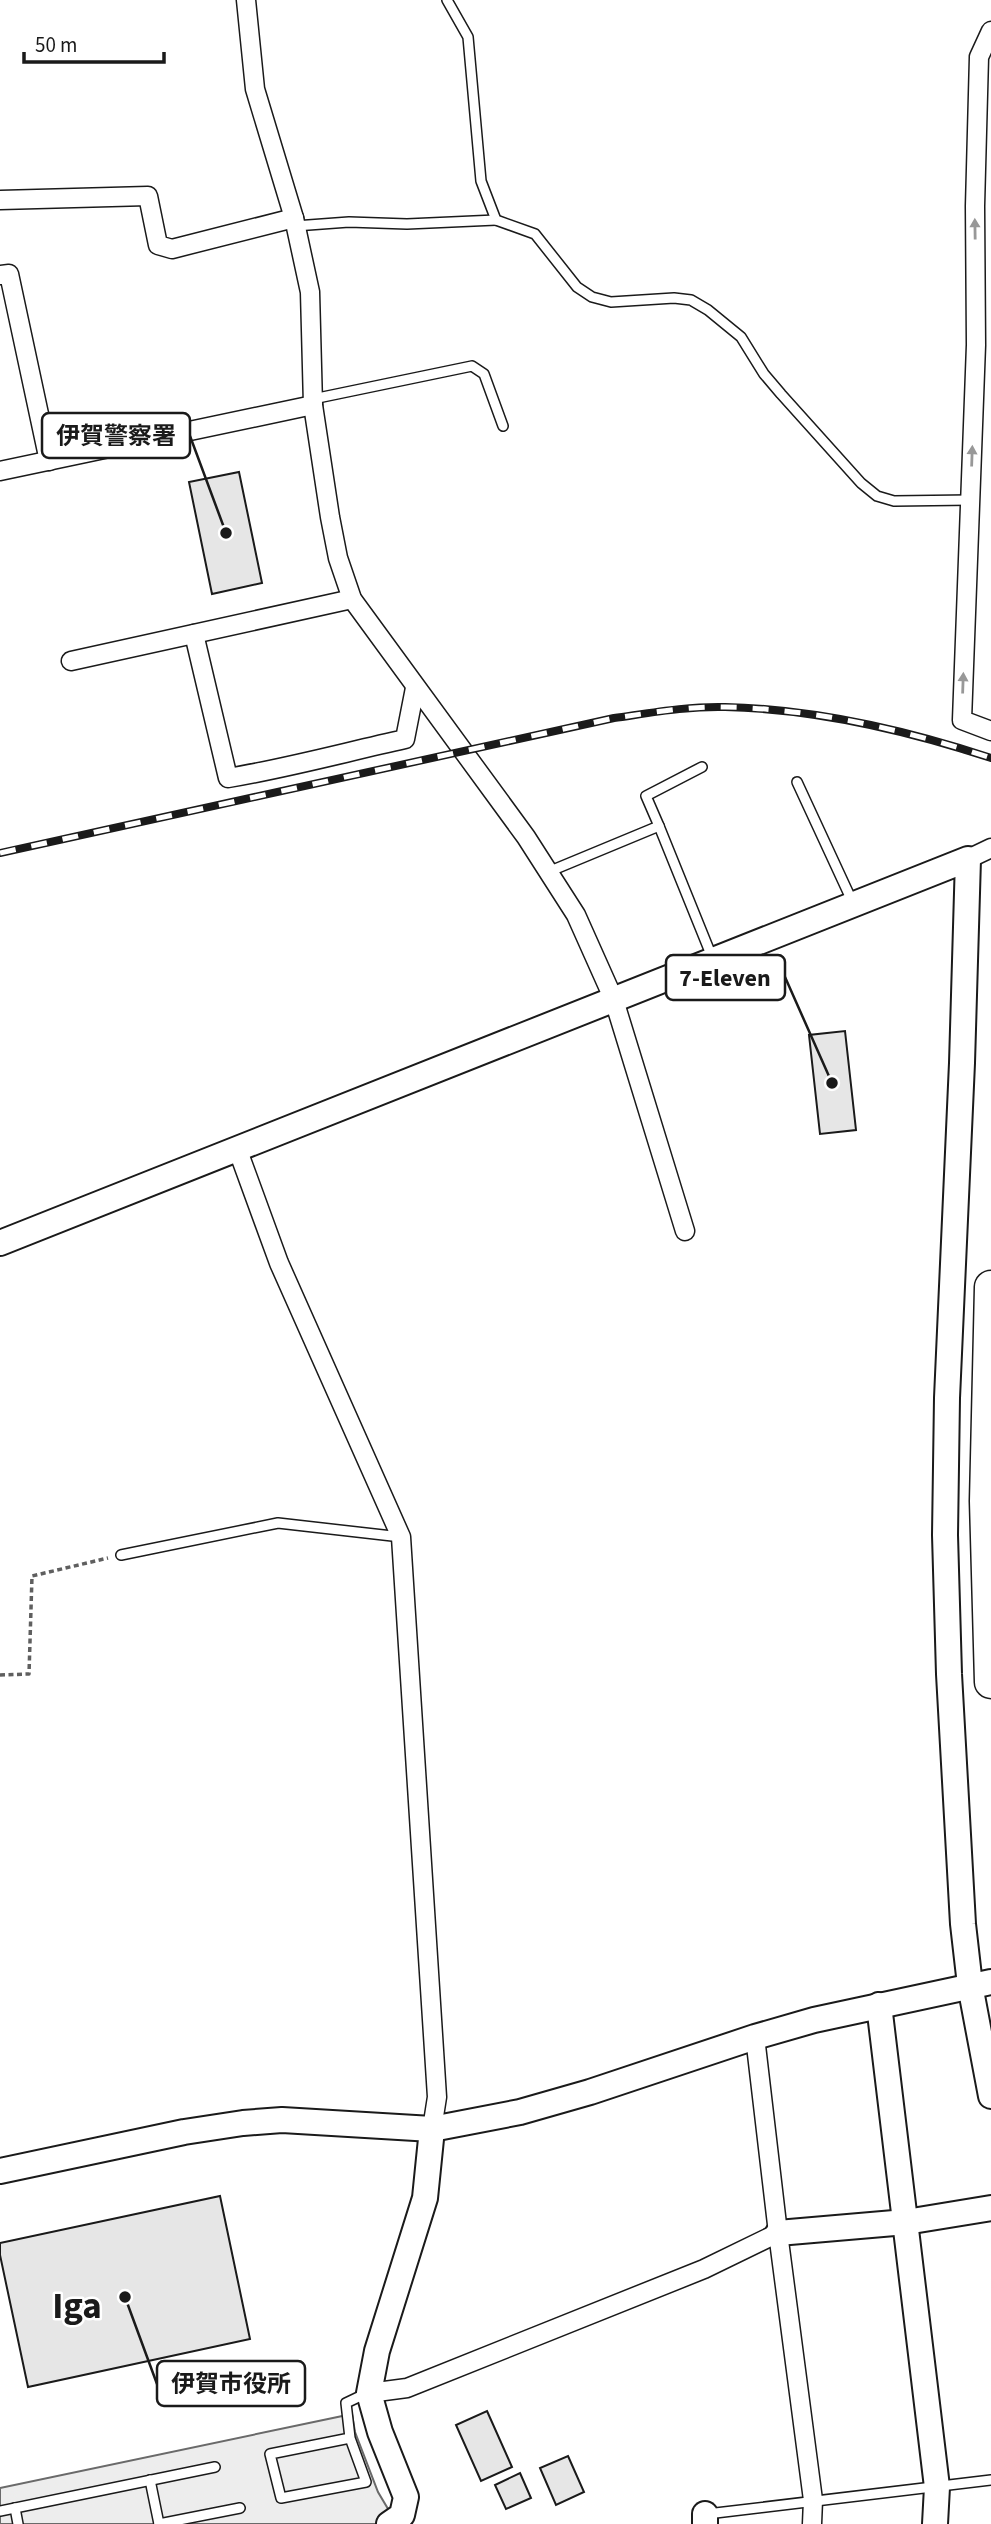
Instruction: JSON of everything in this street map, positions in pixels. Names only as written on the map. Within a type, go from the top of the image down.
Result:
[{"type":"highway","points":[[991,1287],[986,1502],[991,1682]]},
{"type":"street","points":[[246,0],[256,89],[295,222],[310,292],[313,402],[338,558],[352,600],[526,837],[576,915],[614,1000],[685,1231]]},
{"type":"street","points":[[991,31],[979,57],[975,206],[976,345],[962,720],[991,731]]},
{"type":"street","points":[[0,200],[148,195],[158,245],[172,249],[295,222]]},
{"type":"street","points":[[0,275],[9,274],[49,461]]},
{"type":"street","points":[[0,471],[313,402]]},
{"type":"street","points":[[71,661],[352,600]]},
{"type":"street","points":[[194,634],[228,778],[285,769],[334,754],[405,739],[415,688]]},
{"type":"street","points":[[0,1243],[991,848]]},
{"type":"street","points":[[968,859],[947,1398],[945,1535],[963,1924],[981,1983],[991,2096]]},
{"type":"street","points":[[237,1148],[279,1263],[401,1537],[436,2097],[425,2198],[377,2351],[369,2393],[380,2432],[406,2497],[401,2521]]},
{"type":"street","points":[[0,2171],[184,2132],[243,2123],[282,2120],[432,2129],[520,2112],[590,2092],[755,2037],[879,2005],[981,1983]]},
{"type":"street","points":[[879,2005],[937,2487],[934,2524]]},
{"type":"street","points":[[755,2037],[813,2500],[812,2524]]},
{"type":"street","points":[[369,2393],[407,2388],[704,2269],[778,2233],[906,2222],[991,2208]]},
{"type":"lane","points":[[447,0],[468,37],[481,181],[496,220]]},
{"type":"lane","points":[[295,222],[407,224],[496,220],[535,234],[577,287],[592,298],[611,302],[674,298],[691,300],[708,310],[741,337],[764,374],[781,394],[861,483],[877,496],[894,501],[971,500]]},
{"type":"lane","points":[[313,402],[472,366],[484,374],[503,426]]},
{"type":"lane","points":[[702,767],[646,796],[713,959]]},
{"type":"lane","points":[[797,782],[853,903]]},
{"type":"lane","points":[[548,872],[659,826]]},
{"type":"lane","points":[[121,1555],[278,1523],[401,1537]]},
{"type":"lane","points":[[351,2438],[270,2454],[281,2498],[366,2482],[351,2438],[346,2403],[369,2393]]},
{"type":"lane","points":[[0,2511],[215,2467]]},
{"type":"lane","points":[[150,2480],[159,2524],[240,2508]]},
{"type":"lane","points":[[705,2519],[813,2500],[991,2480]]},
{"type":"lane","points":[[15,2508],[18,2524]]},
{"type":"path","points":[[0,1675],[29,1674],[32,1576],[121,1555]]},
{"type":"shaded area","points":[[352,2414],[355,2432],[378,2492],[397,2524],[0,2524],[0,2488]]},
{"type":"building","points":[[239,472],[262,583],[212,594],[189,482]]},
{"type":"building","points":[[845,1031],[856,1130],[820,1134],[809,1035]]},
{"type":"building","points":[[220,2196],[250,2339],[28,2387],[0,2255],[0,2243]]},
{"type":"building","points":[[487,2411],[512,2467],[481,2481],[456,2425]]},
{"type":"building","points":[[568,2456],[584,2492],[556,2505],[540,2468]]},
{"type":"building","points":[[520,2473],[531,2498],[506,2509],[495,2485]]},
{"type":"railway","points":[[0,853],[614,718],[683,709],[759,709],[826,717],[926,738],[991,758]]},
{"type":"place","name":"伊賀警察署","points":[[226,533]]},
{"type":"place","name":"7-Eleven","points":[[832,1083]]},
{"type":"place","name":"伊賀市役所","points":[[125,2297]]},
{"type":"district","name":"Iga","points":[[77,2305]]}]
